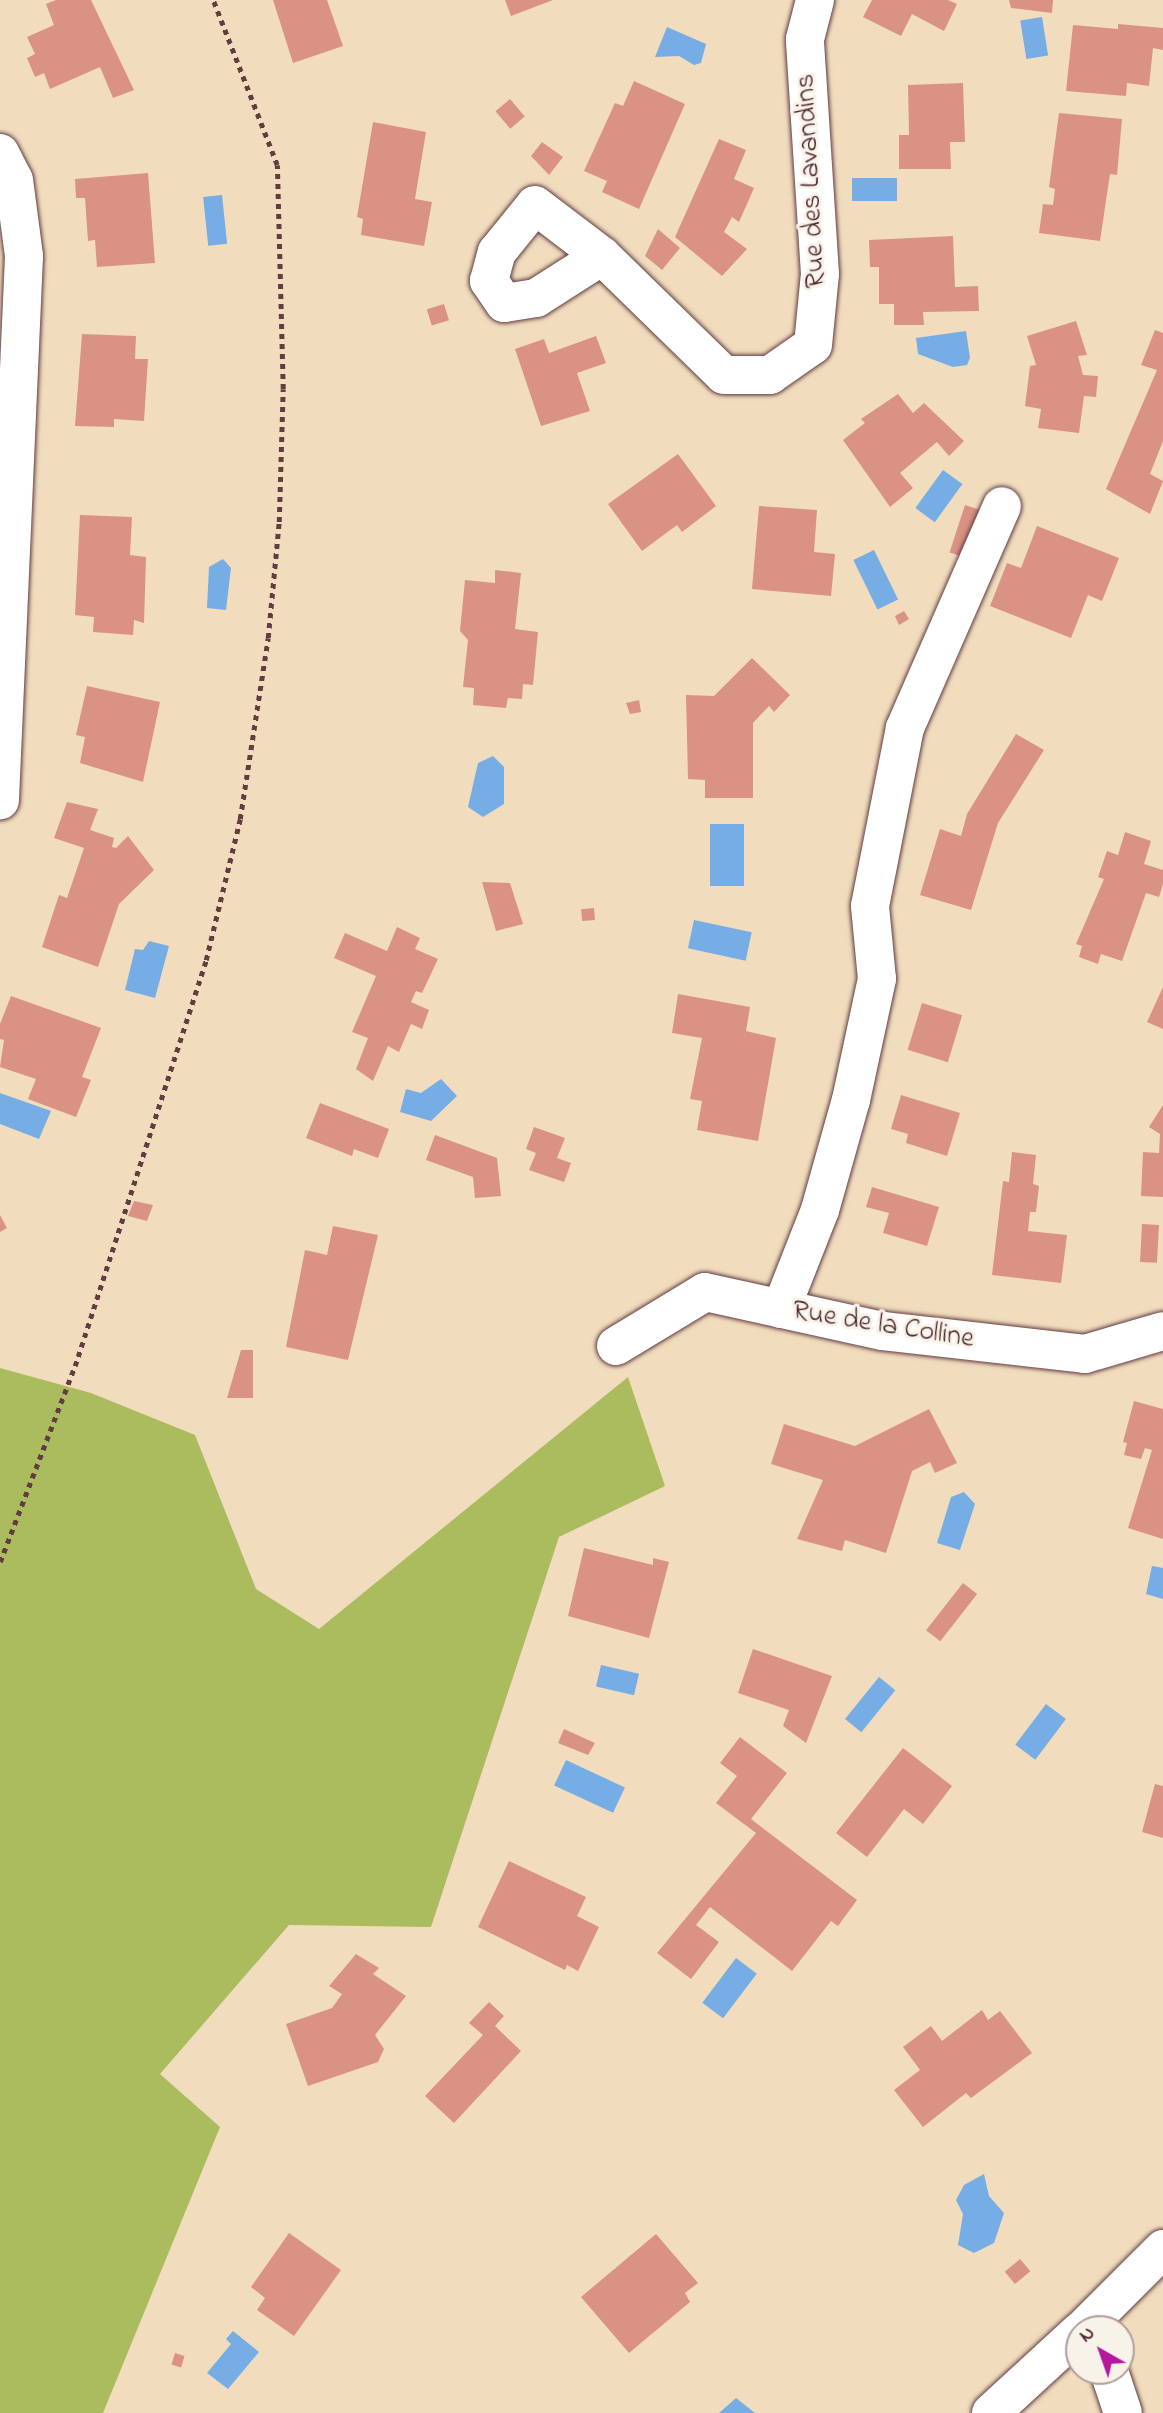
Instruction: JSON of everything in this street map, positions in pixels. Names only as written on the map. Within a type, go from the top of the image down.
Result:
[{"type":"street","name":"Rue des Lavandins","points":[[601,256],[723,375],[770,375],[813,345],[820,274],[805,39],[815,0]]},
{"type":"street","points":[[0,153],[14,180],[24,257],[0,800]]},
{"type":"street","points":[[781,1309],[820,1209],[851,1100],[877,979],[870,906],[905,728],[1002,506]]},
{"type":"street","name":"Rue de la Colline","points":[[616,1346],[705,1292],[883,1331],[1085,1354],[1163,1331]]},
{"type":"street","points":[[1099,2315],[1163,2249]]},
{"type":"street","points":[[990,2413],[1065,2347]]},
{"type":"street","points":[[1114,2385],[1123,2413]]},
{"type":"path","points":[[0,1562],[75,1366],[206,960],[240,819],[268,638],[279,522],[283,389],[277,165],[213,0]]},
{"type":"green space","points":[[0,1368],[91,1393],[195,1435],[256,1589],[319,1629],[628,1377],[665,1486],[559,1537],[431,1927],[289,1925],[160,2074],[220,2127],[103,2413],[0,2413]]},
{"type":"water","points":[[1042,17],[1048,56],[1026,59],[1020,20]]},
{"type":"water","points":[[667,27],[706,44],[701,63],[694,65],[679,56],[655,57]]},
{"type":"water","points":[[852,178],[897,178],[897,201],[852,201]]},
{"type":"water","points":[[222,195],[227,244],[208,246],[203,197]]},
{"type":"water","points":[[966,331],[970,358],[967,365],[953,367],[918,354],[916,338]]},
{"type":"water","points":[[943,470],[962,484],[935,522],[915,508]]},
{"type":"water","points":[[874,550],[898,599],[877,610],[853,560]]},
{"type":"water","points":[[223,559],[231,568],[226,610],[207,608],[209,567]]},
{"type":"water","points":[[493,756],[504,767],[504,804],[483,817],[468,807],[478,763]]},
{"type":"water","points":[[710,824],[744,824],[744,886],[710,886]]},
{"type":"water","points":[[694,920],[752,932],[746,961],[688,948]]},
{"type":"water","points":[[149,941],[169,946],[155,998],[125,990],[135,949],[143,950]]},
{"type":"water","points":[[441,1079],[457,1096],[431,1121],[400,1112],[406,1089],[421,1093]]},
{"type":"water","points":[[0,1093],[51,1111],[39,1139],[0,1124]]},
{"type":"water","points":[[964,1492],[975,1504],[960,1550],[937,1543],[951,1497]]},
{"type":"water","points":[[1152,1566],[1163,1568],[1163,1599],[1146,1594]]},
{"type":"water","points":[[601,1665],[639,1674],[634,1695],[596,1686]]},
{"type":"water","points":[[879,1677],[895,1690],[861,1732],[845,1719]]},
{"type":"water","points":[[1046,1704],[1066,1719],[1035,1760],[1015,1745]]},
{"type":"water","points":[[566,1760],[625,1787],[613,1813],[554,1785]]},
{"type":"water","points":[[736,1958],[757,1974],[723,2018],[702,2003]]},
{"type":"water","points":[[984,2174],[989,2196],[1004,2213],[994,2243],[974,2253],[958,2245],[963,2214],[956,2200],[964,2185]]},
{"type":"water","points":[[233,2331],[259,2352],[228,2389],[207,2373],[231,2344],[226,2339]]},
{"type":"water","points":[[736,2398],[755,2413],[719,2413]]},
{"type":"building","points":[[56,0],[91,0],[134,90],[113,98],[100,67],[50,89],[44,73],[35,77],[27,58],[35,54],[27,37],[54,25],[46,4]]},
{"type":"building","points":[[273,0],[327,0],[343,46],[293,63]]},
{"type":"building","points":[[505,0],[553,0],[511,16]]},
{"type":"building","points":[[872,0],[948,0],[957,4],[944,31],[912,14],[901,36],[863,17]]},
{"type":"building","points":[[1009,0],[1053,0],[1052,13],[1011,8]]},
{"type":"building","points":[[1118,24],[1163,28],[1163,50],[1153,48],[1149,86],[1127,83],[1126,96],[1066,91],[1073,25],[1118,29]]},
{"type":"building","points":[[634,81],[685,104],[639,209],[602,192],[607,181],[584,171],[615,103],[623,106]]},
{"type":"building","points":[[963,83],[965,142],[950,142],[951,169],[899,169],[899,135],[909,135],[908,85]]},
{"type":"building","points":[[510,99],[525,117],[510,129],[495,111]]},
{"type":"building","points":[[1059,113],[1122,119],[1117,175],[1110,174],[1100,241],[1039,233],[1043,204],[1053,205],[1055,189],[1049,187]]},
{"type":"building","points":[[373,122],[426,132],[415,199],[432,202],[424,246],[361,235],[363,219],[357,217]]},
{"type":"building","points":[[719,139],[746,150],[734,179],[754,188],[739,222],[732,217],[724,232],[747,249],[722,276],[675,237]]},
{"type":"building","points":[[542,142],[563,157],[549,175],[531,156]]},
{"type":"building","points":[[148,173],[155,263],[97,267],[95,240],[88,241],[85,198],[76,198],[75,179]]},
{"type":"building","points":[[658,229],[680,248],[662,270],[645,256]]},
{"type":"building","points":[[953,236],[955,287],[978,286],[979,311],[923,312],[924,325],[894,325],[894,304],[879,304],[879,267],[870,267],[869,240]]},
{"type":"building","points":[[444,304],[449,320],[432,326],[427,309]]},
{"type":"building","points":[[1076,321],[1087,355],[1078,356],[1083,375],[1098,376],[1096,397],[1084,396],[1079,433],[1038,428],[1041,409],[1025,406],[1030,366],[1036,365],[1027,336]]},
{"type":"building","points":[[1155,330],[1163,333],[1163,441],[1150,474],[1163,481],[1150,514],[1106,489],[1157,370],[1141,365]]},
{"type":"building","points":[[82,334],[136,336],[135,359],[148,359],[144,421],[114,419],[114,427],[75,426]]},
{"type":"building","points":[[596,336],[606,363],[577,373],[590,411],[541,426],[515,349],[544,339],[549,353]]},
{"type":"building","points":[[898,394],[913,413],[924,403],[964,441],[949,456],[937,442],[900,473],[913,488],[890,507],[843,440],[865,423],[861,419]]},
{"type":"building","points":[[678,454],[716,506],[682,532],[677,525],[642,551],[608,504]]},
{"type":"building","points":[[965,505],[980,510],[965,557],[950,553]]},
{"type":"building","points":[[759,506],[817,510],[814,552],[835,554],[831,596],[752,589]]},
{"type":"building","points":[[80,515],[132,517],[130,555],[146,557],[144,623],[134,620],[133,635],[93,632],[94,617],[75,615]]},
{"type":"building","points":[[1037,526],[1119,558],[1102,601],[1088,595],[1071,638],[990,606],[1007,563],[1021,568]]},
{"type":"building","points":[[495,570],[521,573],[515,629],[538,632],[533,685],[523,684],[522,699],[508,698],[506,708],[473,705],[474,688],[463,687],[468,640],[460,631],[465,580],[495,583]]},
{"type":"building","points":[[904,611],[909,619],[899,625],[895,616]]},
{"type":"building","points":[[752,658],[790,695],[774,712],[769,706],[753,723],[753,798],[705,798],[705,780],[688,779],[686,695],[714,696]]},
{"type":"building","points":[[87,686],[160,702],[143,782],[80,763],[85,737],[76,735]]},
{"type":"building","points":[[639,700],[641,712],[630,714],[626,703]]},
{"type":"building","points":[[1016,734],[1044,750],[998,823],[971,910],[920,895],[940,829],[961,836],[967,814]]},
{"type":"building","points":[[67,802],[98,809],[90,830],[114,838],[112,847],[116,848],[128,836],[154,870],[119,904],[98,967],[42,947],[59,895],[67,898],[84,848],[54,838]]},
{"type":"building","points":[[1125,832],[1151,841],[1144,864],[1163,870],[1163,884],[1159,897],[1146,893],[1122,961],[1101,954],[1098,964],[1079,957],[1082,946],[1076,944],[1104,879],[1098,877],[1107,851],[1118,855]]},
{"type":"building","points":[[482,882],[510,883],[523,924],[496,931]]},
{"type":"building","points":[[594,908],[595,920],[582,921],[581,909]]},
{"type":"building","points":[[397,927],[420,938],[415,949],[438,959],[422,993],[416,991],[411,1002],[429,1010],[422,1029],[411,1024],[399,1052],[388,1046],[373,1081],[356,1069],[368,1038],[352,1032],[376,976],[334,958],[345,933],[387,951]]},
{"type":"building","points":[[1163,987],[1163,1029],[1147,1022]]},
{"type":"building","points":[[678,994],[750,1007],[746,1031],[776,1038],[758,1141],[697,1130],[702,1101],[690,1099],[702,1038],[672,1033]]},
{"type":"building","points":[[11,996],[101,1028],[82,1077],[91,1080],[76,1117],[28,1099],[36,1079],[0,1067],[4,1040],[0,1039],[0,1024]]},
{"type":"building","points":[[922,1003],[962,1015],[948,1062],[908,1050]]},
{"type":"building","points":[[901,1095],[960,1113],[947,1156],[906,1143],[908,1134],[891,1129]]},
{"type":"building","points":[[320,1103],[389,1129],[378,1158],[354,1149],[352,1156],[306,1138]]},
{"type":"building","points":[[1163,1105],[1163,1197],[1141,1196],[1143,1152],[1159,1153],[1160,1134],[1149,1127]]},
{"type":"building","points":[[534,1127],[565,1138],[557,1158],[571,1163],[564,1182],[529,1170],[536,1153],[526,1149]]},
{"type":"building","points":[[435,1135],[497,1158],[501,1196],[475,1198],[473,1177],[426,1160]]},
{"type":"building","points":[[1012,1152],[1036,1155],[1033,1184],[1039,1186],[1036,1212],[1030,1212],[1028,1231],[1067,1235],[1061,1283],[992,1275],[1003,1181],[1009,1182]]},
{"type":"building","points":[[872,1187],[939,1207],[927,1246],[883,1233],[889,1213],[866,1207]]},
{"type":"building","points":[[134,1201],[153,1205],[147,1221],[128,1216]]},
{"type":"building","points":[[0,1215],[7,1228],[0,1232]]},
{"type":"building","points":[[1142,1224],[1159,1225],[1157,1263],[1140,1262]]},
{"type":"building","points":[[333,1226],[378,1235],[348,1360],[286,1347],[305,1250],[327,1255]]},
{"type":"building","points":[[241,1350],[253,1350],[253,1398],[227,1398]]},
{"type":"building","points":[[1134,1401],[1163,1409],[1163,1539],[1128,1528],[1152,1450],[1145,1448],[1141,1459],[1124,1455],[1127,1443],[1123,1442]]},
{"type":"building","points":[[929,1409],[957,1463],[935,1473],[930,1462],[912,1471],[886,1553],[845,1540],[842,1551],[797,1539],[823,1480],[771,1464],[784,1424],[855,1446]]},
{"type":"building","points":[[584,1548],[653,1565],[653,1558],[669,1562],[649,1638],[568,1616]]},
{"type":"building","points":[[963,1583],[977,1594],[940,1641],[926,1630]]},
{"type":"building","points":[[753,1649],[832,1676],[806,1743],[783,1726],[789,1710],[738,1693]]},
{"type":"building","points":[[564,1729],[595,1743],[588,1755],[558,1743]]},
{"type":"building","points":[[740,1737],[787,1773],[751,1819],[857,1900],[838,1926],[831,1921],[792,1971],[710,1907],[696,1925],[719,1942],[691,1979],[657,1953],[756,1833],[716,1803],[737,1776],[720,1763]]},
{"type":"building","points":[[903,1748],[952,1786],[923,1824],[904,1809],[867,1857],[836,1833]]},
{"type":"building","points":[[1155,1784],[1163,1786],[1163,1838],[1142,1832]]},
{"type":"building","points":[[509,1861],[586,1897],[577,1916],[599,1927],[578,1971],[567,1965],[565,1970],[478,1927]]},
{"type":"building","points":[[356,1954],[379,1968],[373,1974],[406,1996],[375,2035],[384,2049],[378,2062],[308,2086],[286,2024],[332,2008],[342,1994],[329,1986]]},
{"type":"building","points":[[489,2002],[504,2016],[495,2026],[521,2051],[454,2123],[425,2096],[483,2035],[469,2023]]},
{"type":"building","points":[[982,2010],[988,2020],[1000,2011],[1032,2053],[971,2098],[966,2093],[923,2127],[894,2090],[920,2070],[903,2047],[931,2026],[942,2041]]},
{"type":"building","points":[[289,2233],[341,2270],[294,2336],[257,2310],[265,2298],[251,2287]]},
{"type":"building","points":[[656,2234],[698,2283],[685,2293],[690,2302],[629,2353],[581,2297]]},
{"type":"building","points":[[1020,2259],[1030,2271],[1015,2284],[1005,2272]]},
{"type":"building","points":[[175,2353],[185,2356],[181,2367],[171,2364]]}]
